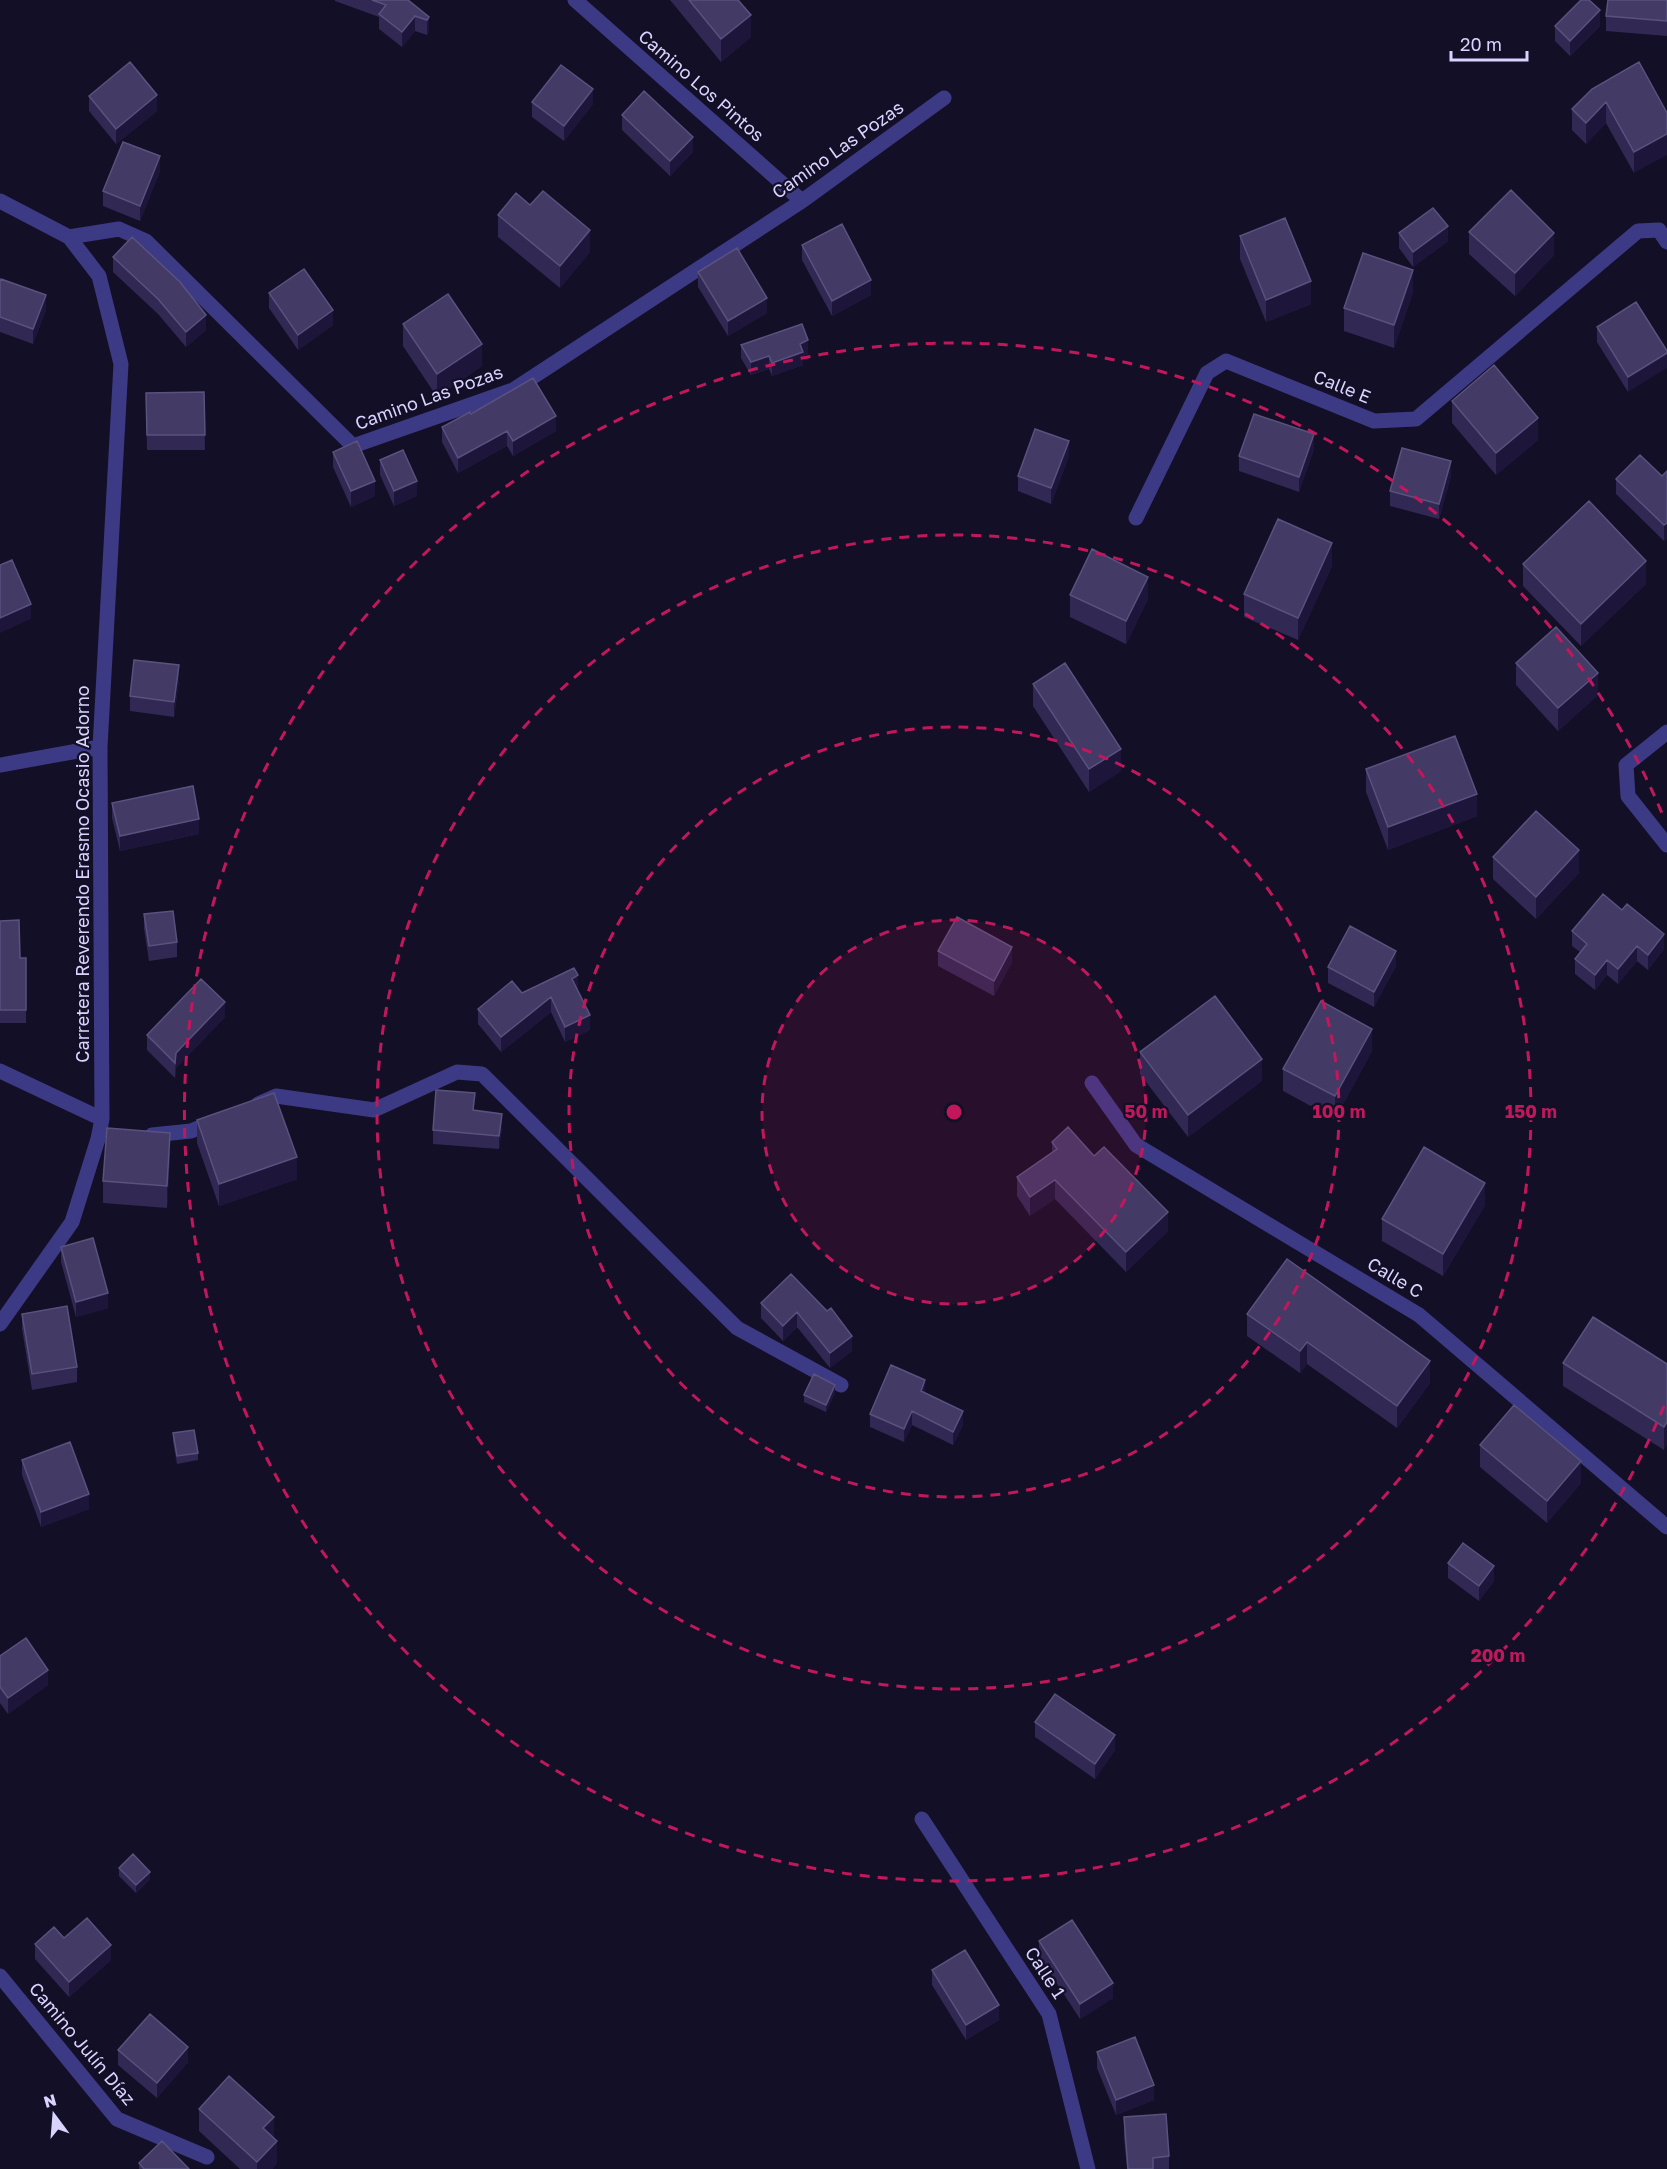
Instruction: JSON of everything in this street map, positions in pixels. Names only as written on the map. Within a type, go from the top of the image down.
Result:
[{"type":"street","name":"Camino Los Pintos","points":[[574,0],[802,201]]},
{"type":"street","name":"Camino Las Pozas","points":[[69,237],[119,229],[146,241],[353,446],[513,390],[802,201],[944,98]]},
{"type":"street","name":"Carretera Reverendo Erasmo Ocasio Adorno","points":[[0,201],[69,237],[99,276],[121,364],[100,747],[104,1139],[72,1222],[0,1324]]},
{"type":"street","name":"Calle E","points":[[1136,518],[1208,373],[1226,361],[1374,421],[1416,418],[1638,231],[1659,230],[1667,242]]},
{"type":"street","points":[[1667,732],[1626,765],[1628,796],[1667,845]]},
{"type":"street","points":[[0,765],[100,747]]},
{"type":"street","points":[[0,1071],[102,1119]]},
{"type":"street","points":[[133,1136],[191,1131],[276,1096],[374,1110],[457,1072],[482,1074],[737,1328],[841,1385]]},
{"type":"street","name":"Calle C","points":[[1092,1083],[1136,1145],[1419,1315],[1667,1527]]},
{"type":"street","name":"Calle 1","points":[[922,1819],[1049,2014],[1088,2169]]},
{"type":"street","name":"Camino Julín Díaz","points":[[0,1976],[117,2119],[207,2157]]},
{"type":"building","points":[[372,0],[408,0],[429,17],[427,20],[415,16],[402,32],[379,14],[386,5]]},
{"type":"building","points":[[689,0],[738,0],[751,15],[721,39]]},
{"type":"building","points":[[1581,0],[1589,0],[1600,10],[1570,41],[1555,26]]},
{"type":"building","points":[[1608,0],[1667,0],[1667,21],[1606,16]]},
{"type":"building","points":[[130,62],[157,95],[116,129],[89,96]]},
{"type":"building","points":[[1639,62],[1667,113],[1667,134],[1634,152],[1606,102],[1586,123],[1572,109],[1592,89]]},
{"type":"building","points":[[561,65],[593,89],[564,126],[532,102]]},
{"type":"building","points":[[644,91],[693,137],[670,161],[622,115]]},
{"type":"building","points":[[123,142],[160,156],[140,206],[103,191]]},
{"type":"building","points":[[1511,190],[1554,233],[1515,273],[1469,232]]},
{"type":"building","points":[[543,191],[590,230],[560,266],[498,215],[516,193],[530,205]]},
{"type":"building","points":[[1433,208],[1448,226],[1413,252],[1399,233]]},
{"type":"building","points":[[1285,218],[1311,281],[1266,300],[1240,236]]},
{"type":"building","points":[[842,224],[871,280],[832,301],[802,245]]},
{"type":"building","points":[[132,237],[180,282],[206,315],[186,332],[158,299],[113,257]]},
{"type":"building","points":[[737,248],[767,298],[728,321],[698,272]]},
{"type":"building","points":[[1363,253],[1413,270],[1394,325],[1344,308]]},
{"type":"building","points":[[304,269],[333,310],[298,335],[269,293]]},
{"type":"building","points":[[1,279],[46,295],[33,329],[0,317]]},
{"type":"building","points":[[448,294],[482,344],[437,374],[403,324]]},
{"type":"building","points":[[1636,302],[1667,353],[1628,377],[1597,327]]},
{"type":"building","points":[[802,324],[808,340],[800,344],[803,352],[772,363],[769,356],[751,362],[741,345]]},
{"type":"building","points":[[1494,365],[1538,418],[1496,453],[1452,401]]},
{"type":"building","points":[[533,378],[556,416],[513,441],[507,431],[458,458],[442,427],[470,412],[471,414]]},
{"type":"building","points":[[204,392],[205,435],[147,435],[146,393]]},
{"type":"building","points":[[1254,414],[1314,434],[1299,477],[1239,456]]},
{"type":"building","points":[[1035,429],[1069,441],[1051,488],[1018,476]]},
{"type":"building","points":[[357,441],[375,481],[351,491],[333,452]]},
{"type":"building","points":[[1402,448],[1451,461],[1439,504],[1390,491]]},
{"type":"building","points":[[403,450],[417,481],[394,491],[380,460]]},
{"type":"building","points":[[1640,455],[1662,476],[1667,471],[1667,523],[1664,525],[1616,479]]},
{"type":"building","points":[[1589,501],[1646,561],[1581,624],[1523,564]]},
{"type":"building","points":[[1278,519],[1332,543],[1298,618],[1244,594]]},
{"type":"building","points":[[1092,549],[1148,577],[1126,621],[1070,595]]},
{"type":"building","points":[[12,560],[31,604],[0,618],[0,565]]},
{"type":"building","points":[[1556,627],[1598,673],[1558,708],[1516,663]]},
{"type":"building","points":[[134,660],[179,665],[174,702],[130,696]]},
{"type":"building","points":[[1065,663],[1121,749],[1089,769],[1033,684]]},
{"type":"building","points":[[1455,736],[1477,794],[1388,827],[1366,769]]},
{"type":"building","points":[[193,786],[199,819],[120,836],[112,803]]},
{"type":"building","points":[[1536,811],[1579,850],[1536,897],[1493,857]]},
{"type":"building","points":[[1603,894],[1622,910],[1627,904],[1664,934],[1648,955],[1637,946],[1618,969],[1607,960],[1595,975],[1575,959],[1587,944],[1572,931]]},
{"type":"building","points":[[173,911],[177,942],[149,946],[144,914]]},
{"type":"building","points":[[957,917],[1012,947],[994,981],[938,951]]},
{"type":"building","points":[[19,920],[20,958],[26,958],[26,1010],[0,1010],[0,921]]},
{"type":"building","points":[[1350,926],[1396,951],[1374,992],[1328,967]]},
{"type":"building","points":[[574,968],[578,975],[572,979],[590,1015],[565,1027],[551,997],[501,1037],[478,1009],[512,981],[522,993]]},
{"type":"building","points":[[201,979],[225,1002],[176,1053],[175,1063],[147,1035]]},
{"type":"building","points":[[1215,996],[1262,1059],[1188,1115],[1140,1052]]},
{"type":"building","points":[[1321,1001],[1372,1029],[1335,1096],[1283,1069]]},
{"type":"building","points":[[436,1090],[475,1093],[473,1110],[502,1114],[499,1136],[433,1130]]},
{"type":"building","points":[[274,1093],[297,1157],[219,1184],[197,1120]]},
{"type":"building","points":[[1068,1127],[1094,1156],[1104,1147],[1168,1212],[1126,1252],[1055,1180],[1030,1197],[1017,1177],[1057,1149],[1052,1142]]},
{"type":"building","points":[[107,1128],[170,1133],[167,1186],[103,1181]]},
{"type":"building","points":[[1424,1147],[1485,1183],[1443,1254],[1382,1219]]},
{"type":"building","points":[[93,1238],[108,1293],[76,1302],[61,1247]]},
{"type":"building","points":[[1287,1259],[1430,1361],[1397,1406],[1307,1342],[1300,1351],[1247,1314]]},
{"type":"building","points":[[791,1274],[827,1311],[831,1308],[852,1336],[830,1353],[797,1312],[783,1326],[761,1303]]},
{"type":"building","points":[[67,1306],[77,1367],[32,1374],[22,1314]]},
{"type":"building","points":[[1593,1317],[1667,1364],[1667,1422],[1664,1427],[1563,1363]]},
{"type":"building","points":[[891,1365],[925,1380],[921,1391],[963,1411],[953,1432],[912,1411],[904,1429],[870,1414]]},
{"type":"building","points":[[814,1374],[835,1385],[826,1405],[804,1395]]},
{"type":"building","points":[[1514,1405],[1581,1461],[1547,1501],[1480,1445]]},
{"type":"building","points":[[194,1430],[198,1453],[177,1456],[173,1433]]},
{"type":"building","points":[[70,1442],[89,1494],[41,1512],[22,1460]]},
{"type":"building","points":[[1463,1543],[1494,1566],[1479,1586],[1448,1563]]},
{"type":"building","points":[[26,1638],[48,1670],[8,1698],[0,1687],[0,1656]]},
{"type":"building","points":[[1055,1694],[1115,1735],[1095,1764],[1035,1722]]},
{"type":"building","points":[[133,1854],[150,1872],[136,1885],[119,1868]]},
{"type":"building","points":[[87,1918],[111,1945],[69,1982],[35,1944],[54,1927],[64,1938]]},
{"type":"building","points":[[1072,1920],[1113,1983],[1080,2004],[1039,1941]]},
{"type":"building","points":[[965,1950],[999,2005],[966,2025],[932,1970]]},
{"type":"building","points":[[150,2014],[188,2047],[157,2083],[118,2050]]},
{"type":"building","points":[[1135,2037],[1154,2085],[1116,2100],[1097,2052]]},
{"type":"building","points":[[229,2076],[274,2117],[263,2128],[277,2141],[257,2162],[199,2109]]},
{"type":"building","points":[[1166,2114],[1169,2156],[1153,2158],[1153,2169],[1128,2169],[1124,2117]]},
{"type":"building","points":[[162,2141],[189,2169],[144,2169],[139,2163]]}]
